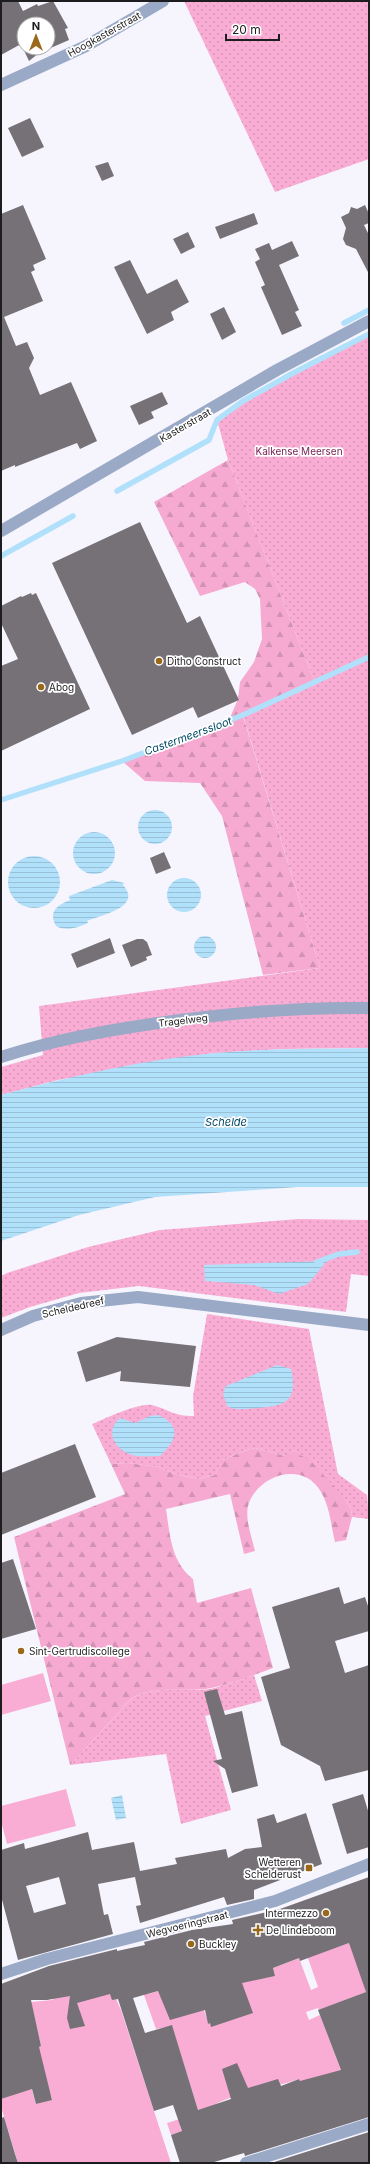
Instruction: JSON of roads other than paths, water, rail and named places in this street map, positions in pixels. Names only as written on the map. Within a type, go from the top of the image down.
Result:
[{"type":"street","name":"Hoogkasterstraat","points":[[1,84],[86,46],[163,1]]},
{"type":"street","name":"Kasterstraat","points":[[1,531],[277,370],[369,321]]},
{"type":"street","name":"Tragelweg","points":[[1,1057],[76,1036],[197,1017],[271,1010],[369,1008]]},
{"type":"street","name":"Scheldedreef","points":[[1,1330],[33,1316],[81,1303],[113,1298],[138,1297],[218,1305],[369,1325]]},
{"type":"street","name":"Wegvoeringstraat","points":[[1,1974],[47,1959],[275,1901],[369,1864]]},
{"type":"street","points":[[246,2163],[369,2124]]},
{"type":"water","points":[[155,810],[167,815],[172,827],[167,839],[155,844],[143,839],[138,827],[143,815]]},
{"type":"water","points":[[94,832],[109,838],[115,853],[109,868],[94,874],[79,868],[73,853],[79,838]]},
{"type":"water","points":[[34,856],[44,858],[52,864],[58,872],[60,882],[58,892],[52,900],[44,906],[34,908],[24,906],[16,900],[10,892],[8,882],[10,872],[16,864],[24,858]]},
{"type":"water","points":[[184,878],[196,883],[201,895],[196,907],[184,912],[172,907],[167,895],[172,883]]},
{"type":"water","points":[[112,880],[124,883],[123,885],[128,893],[128,899],[118,909],[87,921],[88,923],[77,927],[64,929],[56,926],[53,913],[61,904],[70,900],[69,896]]},
{"type":"water","points":[[201,936],[209,936],[216,943],[216,951],[209,958],[201,958],[194,951],[194,943]]},
{"type":"water","name":"Schelde","points":[[369,1048],[369,1187],[298,1187],[155,1197],[79,1215],[1,1241],[1,1095],[54,1081],[134,1064],[188,1056],[253,1050]]},
{"type":"water","points":[[327,1261],[308,1284],[279,1294],[254,1285],[205,1281],[204,1265]]},
{"type":"water","points":[[277,1365],[291,1369],[293,1388],[288,1400],[276,1406],[267,1407],[234,1409],[227,1406],[223,1393],[226,1386]]},
{"type":"water","points":[[158,1415],[166,1419],[174,1429],[173,1439],[170,1445],[160,1456],[140,1456],[130,1454],[119,1447],[115,1442],[112,1436],[112,1430],[120,1418],[135,1423],[150,1416]]},
{"type":"water","points":[[122,1795],[126,1818],[116,1820],[111,1798]]},
{"type":"waterway","points":[[344,323],[369,310]]},
{"type":"waterway","points":[[117,491],[209,440],[217,420],[243,401],[369,334]]},
{"type":"waterway","points":[[1,556],[73,516]]},
{"type":"waterway","name":"Castermeerssloot","points":[[1,800],[122,761],[243,715],[369,657]]},
{"type":"waterway","points":[[317,1262],[339,1254],[357,1252]]},
{"type":"place","name":"Ditho Construct","points":[[159,661]]},
{"type":"place","name":"Abog","points":[[41,687]]},
{"type":"place","name":"Sint-Gertrudiscollege","points":[[21,1651]]},
{"type":"place","name":"Wetteren Schelderust","points":[[309,1868]]},
{"type":"place","name":"Intermezzo","points":[[326,1913]]},
{"type":"place","name":"De Lindeboom","points":[[258,1930]]},
{"type":"place","name":"Buckley","points":[[191,1944]]},
{"type":"park label","name":"Kalkense Meersen","points":[[299,451]]}]
